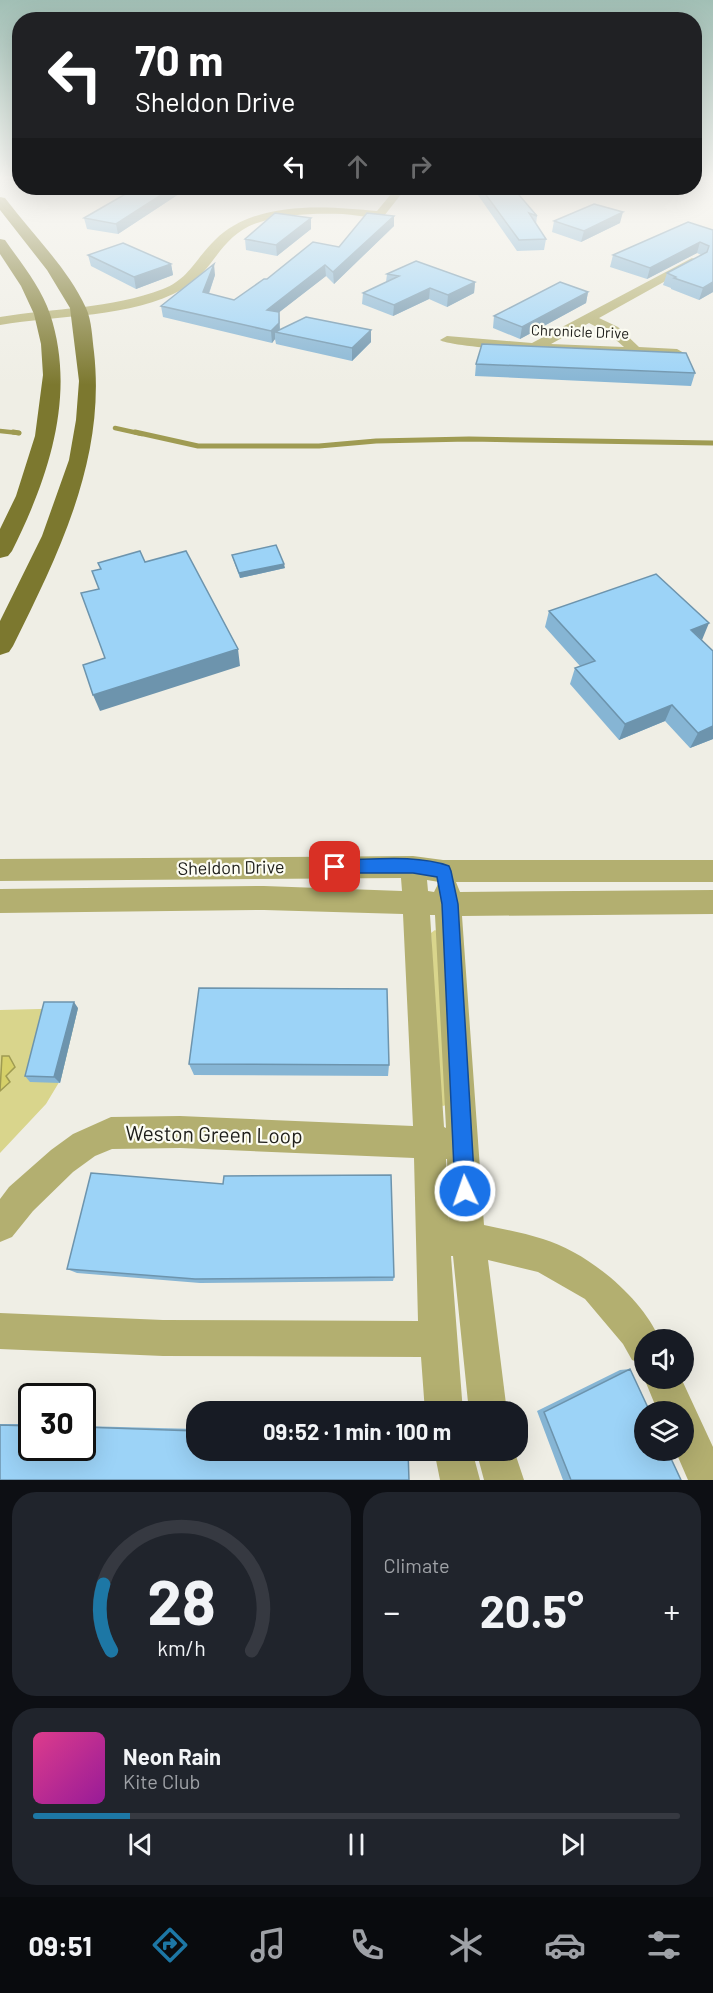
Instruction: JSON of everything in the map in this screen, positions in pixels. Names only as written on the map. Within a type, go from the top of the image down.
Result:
[{"type":"main road","points":[[0,551],[25,500],[47,426],[52,379],[50,344],[42,314],[32,292],[3,247]]},
{"type":"main road","points":[[0,646],[28,590],[68,497],[82,453],[89,397],[87,356],[79,309],[34,247]]},
{"type":"street","points":[[0,321],[150,297],[178,287],[196,275],[217,247]]},
{"type":"street","points":[[537,346],[702,260],[684,254]]},
{"type":"street","points":[[587,318],[608,325],[621,334],[634,350]]},
{"type":"street","name":"Chronicle Drive","points":[[447,340],[482,345],[677,352]]},
{"type":"street","points":[[413,867],[424,1025],[431,1241],[443,1401]]},
{"type":"street","name":"Sheldon Drive","points":[[0,870],[413,867],[443,871],[713,871]]},
{"type":"street","points":[[443,871],[450,904],[468,1238],[487,1401]]},
{"type":"street","name":"Sheldon Drive","points":[[0,901],[264,898],[414,901],[450,904],[713,902]]},
{"type":"street","name":"Weston Green Loop","points":[[0,1225],[21,1199],[62,1161],[84,1145],[111,1133],[180,1132],[462,1144]]},
{"type":"street","points":[[431,1241],[468,1238],[544,1256],[577,1273],[597,1287],[634,1329]]},
{"type":"street","points":[[0,1331],[72,1336],[227,1339],[437,1339]]},
{"type":"street","points":[[694,1450],[708,1480]]},
{"type":"street","points":[[456,1461],[460,1480]]},
{"type":"street","points":[[498,1461],[504,1480]]},
{"type":"shaded area","points":[[435,930],[440,934],[449,1104],[443,1106],[439,1104],[431,933]]},
{"type":"shaded area","points":[[78,1008],[61,1079],[46,1104],[0,1153],[0,1010]]},
{"type":"shaded area","points":[[2,1056],[9,1056],[15,1067],[6,1076],[10,1082],[0,1091]]},
{"type":"building","points":[[111,247],[132,247],[171,264],[134,277],[88,255]]},
{"type":"building","points":[[307,247],[360,247],[333,272],[325,265],[267,310],[279,312],[279,323],[271,331],[161,306],[214,264],[203,292],[234,300],[267,279]]},
{"type":"building","points":[[631,247],[690,247],[650,268],[613,255]]},
{"type":"building","points":[[709,247],[713,247],[713,282],[703,288],[674,278],[676,277],[667,273],[707,252]]},
{"type":"building","points":[[416,261],[475,282],[448,295],[430,288],[394,305],[363,293],[399,276],[387,274]]},
{"type":"building","points":[[560,282],[588,292],[522,327],[494,316]]},
{"type":"building","points":[[306,317],[371,330],[352,348],[275,332]]},
{"type":"building","points":[[482,344],[686,353],[695,373],[476,364]]},
{"type":"building","points":[[276,545],[284,564],[239,573],[232,555]]},
{"type":"building","points":[[140,551],[145,562],[186,551],[238,649],[93,695],[83,665],[105,658],[81,593],[99,589],[92,571],[101,569],[98,563]]},
{"type":"building","points":[[656,574],[709,623],[691,630],[713,651],[713,726],[698,733],[672,705],[625,724],[575,668],[595,661],[549,611]]},
{"type":"building","points":[[199,988],[387,989],[389,1065],[189,1064]]},
{"type":"building","points":[[44,1002],[74,1002],[54,1077],[25,1076]]},
{"type":"building","points":[[91,1173],[223,1184],[224,1176],[391,1175],[394,1277],[195,1279],[67,1269]]},
{"type":"building","points":[[630,1369],[634,1378],[634,1389],[639,1389],[645,1401],[634,1401],[634,1461],[672,1461],[681,1480],[571,1480],[544,1412]]},
{"type":"building","points":[[0,1425],[18,1426],[18,1461],[96,1461],[96,1427],[186,1431],[186,1461],[408,1461],[409,1480],[0,1480]]},
{"type":"waterway","points":[[115,428],[142,434]]},
{"type":"waterway","points":[[0,431],[19,433],[13,432]]},
{"type":"waterway","points":[[135,432],[198,446],[319,446],[376,441],[469,439],[713,443]]},
{"type":"route","points":[[335,867],[413,867],[443,871],[450,904],[465,1191]]}]
